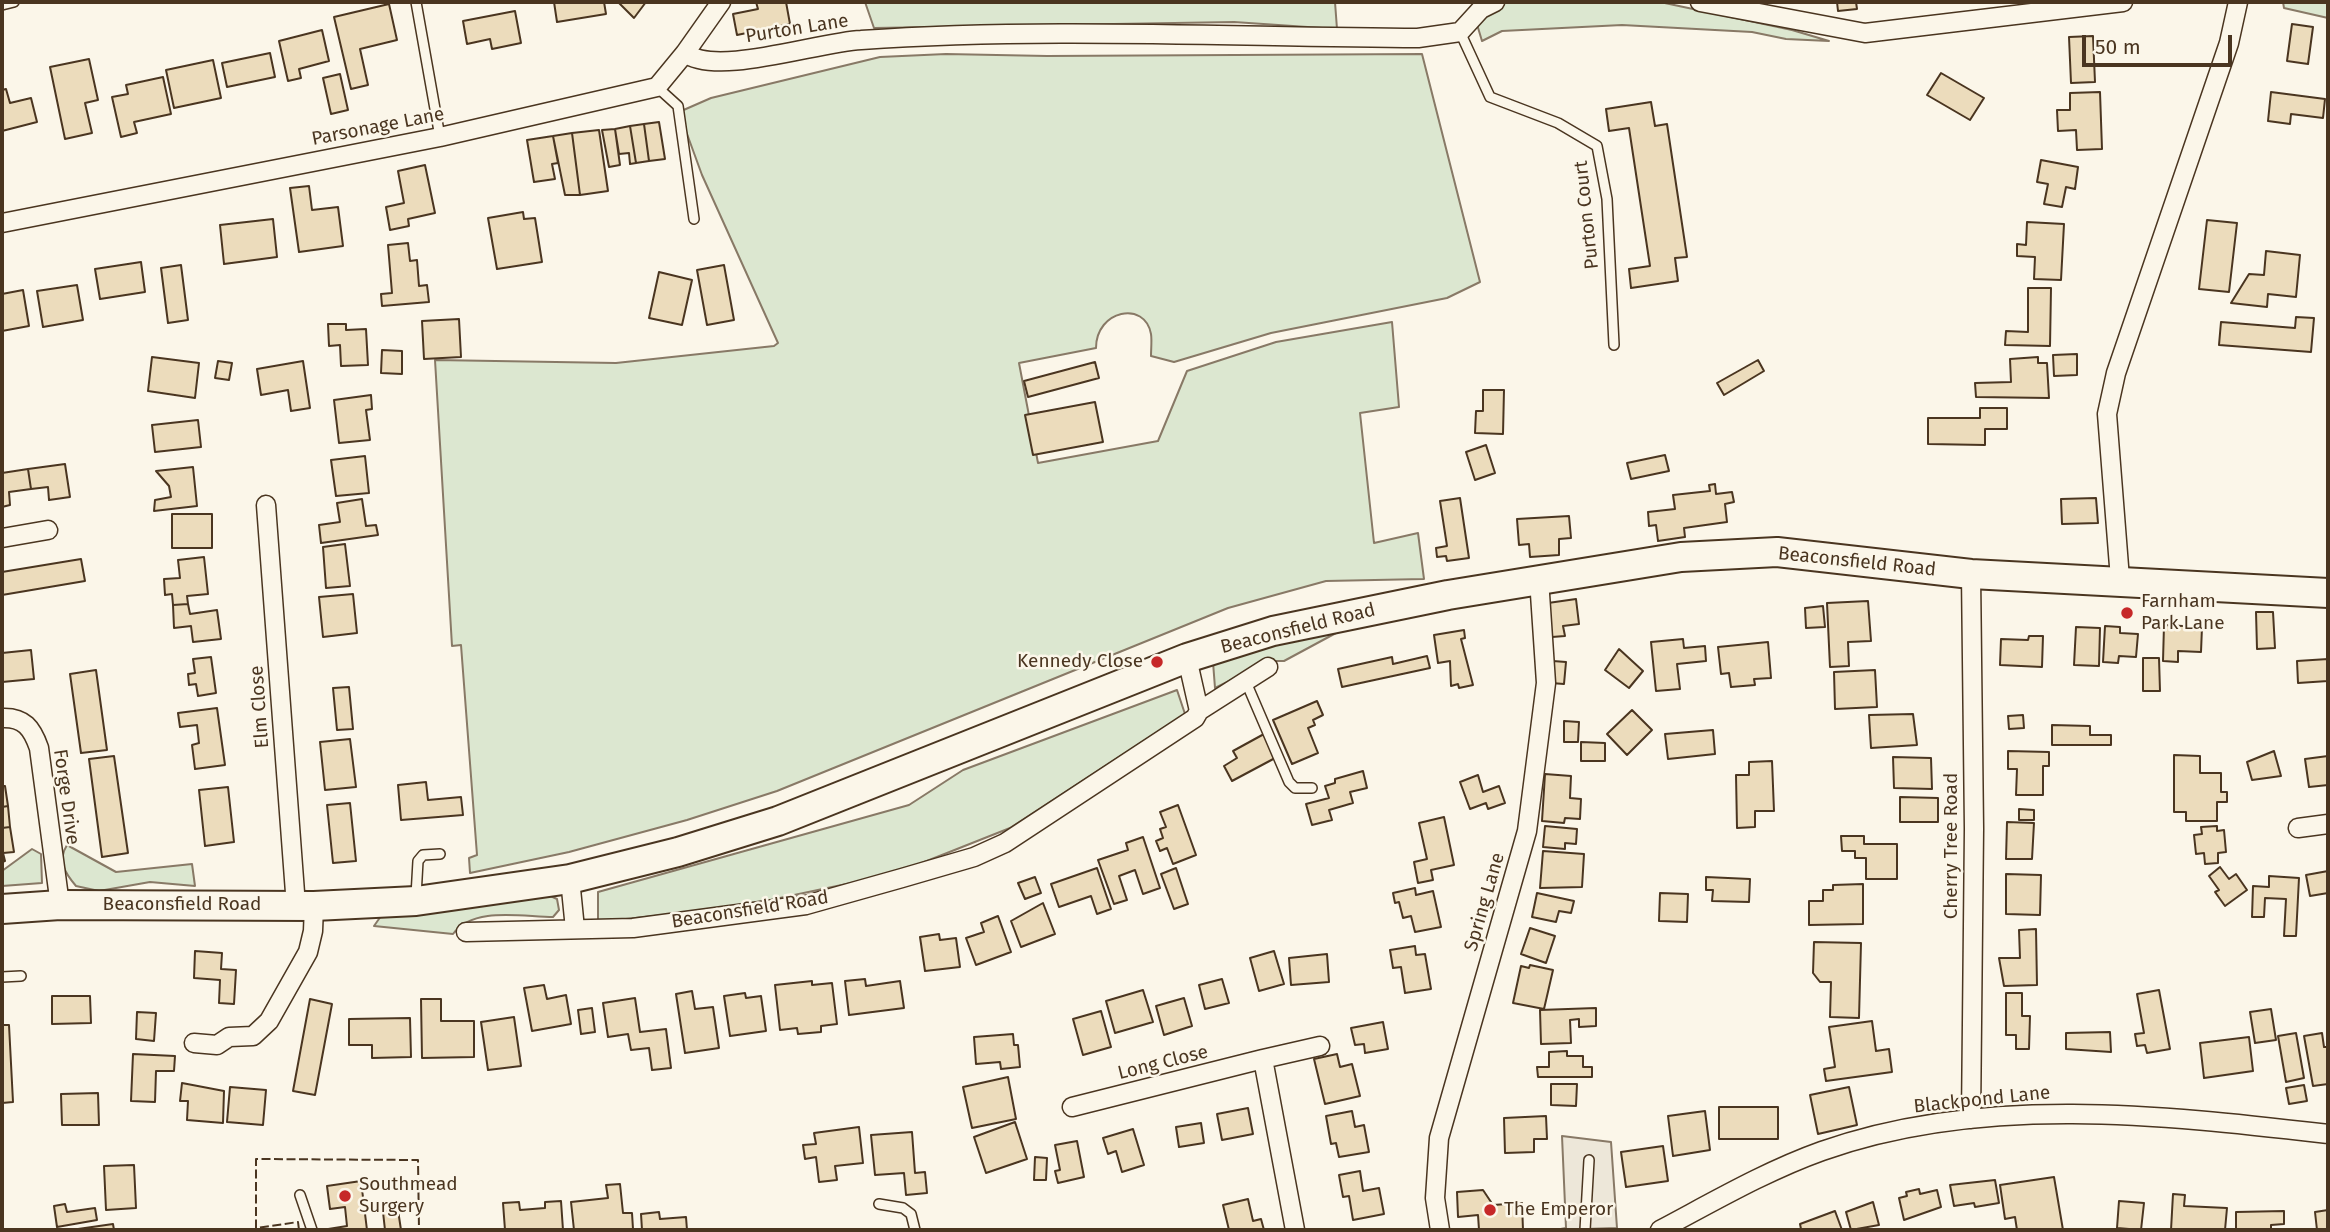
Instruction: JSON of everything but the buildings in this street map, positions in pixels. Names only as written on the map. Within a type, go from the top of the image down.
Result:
[{"type":"main road","name":"Beaconsfield Road","points":[[2,909],[60,905],[305,906],[416,901],[570,879],[678,852],[778,821],[1187,659],[1273,631],[1350,613],[1681,557],[1777,552],[1971,574],[2120,579],[2328,593]]},
{"type":"street","points":[[657,87],[721,2]]},
{"type":"street","points":[[1460,32],[1481,9],[1495,2]]},
{"type":"street","points":[[1700,2],[1865,33],[2123,2]]},
{"type":"street","points":[[2120,579],[2107,414],[2116,373],[2229,43],[2238,2]]},
{"type":"street","name":"Purton Lane","points":[[685,53],[696,61],[720,64],[841,41],[942,34],[1418,38],[1460,32]]},
{"type":"street","name":"Parsonage Lane","points":[[2,223],[440,136],[657,87]]},
{"type":"street","name":"Elm Close","points":[[266,505],[305,906]]},
{"type":"street","points":[[2,538],[48,530]]},
{"type":"street","name":"Cherry Tree Road","points":[[1971,574],[1974,830],[1971,1119]]},
{"type":"street","name":"Spring Lane","points":[[1440,1230],[1435,1198],[1439,1138],[1527,831],[1546,683],[1539,579]]},
{"type":"street","points":[[1187,659],[1199,711]]},
{"type":"street","name":"Beaconsfield Road","points":[[466,932],[633,928],[806,905],[974,857],[1039,821],[1171,735],[1199,711],[1268,667]]},
{"type":"street","name":"Forge Drive","points":[[2,718],[15,718],[32,728],[39,748],[60,905]]},
{"type":"street","points":[[2298,828],[2328,824]]},
{"type":"street","points":[[570,879],[575,929]]},
{"type":"street","points":[[194,1044],[217,1045],[229,1037],[253,1036],[270,1021],[308,952],[305,906]]},
{"type":"street","name":"Long Close","points":[[1072,1107],[1320,1046]]},
{"type":"street","points":[[1264,1059],[1295,1230]]},
{"type":"street","name":"Blackpond Lane","points":[[1660,1230],[1754,1181],[1822,1151],[1897,1131],[1971,1119],[2062,1113],[2239,1124],[2328,1134]]},
{"type":"lane","points":[[2,5],[14,2]]},
{"type":"lane","points":[[416,2],[440,136]]},
{"type":"lane","name":"Purton Court","points":[[1460,32],[1490,97],[1558,123],[1597,146],[1607,199],[1614,345]]},
{"type":"lane","points":[[657,87],[678,106],[694,219]]},
{"type":"lane","points":[[1246,682],[1289,782],[1296,789],[1312,788]]},
{"type":"lane","points":[[416,901],[418,861],[423,855],[440,854]]},
{"type":"lane","points":[[2,977],[21,976]]},
{"type":"lane","points":[[1585,1230],[1589,1160]]},
{"type":"lane","points":[[300,1195],[312,1230]]},
{"type":"lane","points":[[879,1204],[903,1208],[911,1214],[915,1230]]},
{"type":"green space","points":[[865,2],[1335,2],[1337,29],[1234,22],[874,28]]},
{"type":"green space","points":[[1504,2],[1660,2],[1792,30],[1829,41],[1786,39],[1752,32],[1622,25],[1502,31],[1482,41],[1476,21],[1495,5]]},
{"type":"green space","points":[[2283,2],[2328,2],[2328,18],[2284,8]]},
{"type":"green space","points":[[946,54],[1422,54],[1480,282],[1447,298],[1271,333],[1174,362],[1151,356],[1151,334],[1147,323],[1140,316],[1121,314],[1104,325],[1098,335],[1096,348],[1019,363],[1038,463],[1158,441],[1187,371],[1276,342],[1392,322],[1399,407],[1360,413],[1374,543],[1418,533],[1424,579],[1326,581],[1228,608],[777,791],[687,820],[569,852],[470,873],[469,858],[477,855],[461,645],[452,646],[435,360],[616,363],[774,346],[778,343],[702,175],[679,112],[711,98],[880,57]]},
{"type":"green space","points":[[1349,626],[1284,661],[1270,661],[1215,688],[1213,662],[1267,644]]},
{"type":"green space","points":[[1177,690],[1185,714],[1010,828],[894,874],[737,907],[598,922],[598,892],[909,805],[963,770]]},
{"type":"green space","points":[[67,845],[116,872],[192,864],[195,886],[150,882],[99,891],[76,886],[64,867],[63,856]]},
{"type":"green space","points":[[32,849],[41,854],[42,883],[2,886],[2,871]]},
{"type":"green space","points":[[546,894],[557,899],[559,910],[553,917],[486,916],[462,925],[453,934],[374,926],[381,916]]},
{"type":"shaded area","points":[[1562,1136],[1611,1142],[1617,1228],[1555,1230],[1566,1228]]},
{"type":"fence","points":[[299,1230],[298,1222],[256,1228],[256,1159],[418,1160],[419,1230]]},
{"type":"place","name":"Farnham Park Lane","points":[[2127,613]]},
{"type":"place","name":"Kennedy Close","points":[[1157,662]]},
{"type":"place","name":"Southmead Surgery","points":[[345,1196]]},
{"type":"place","name":"The Emperor","points":[[1490,1210]]}]
